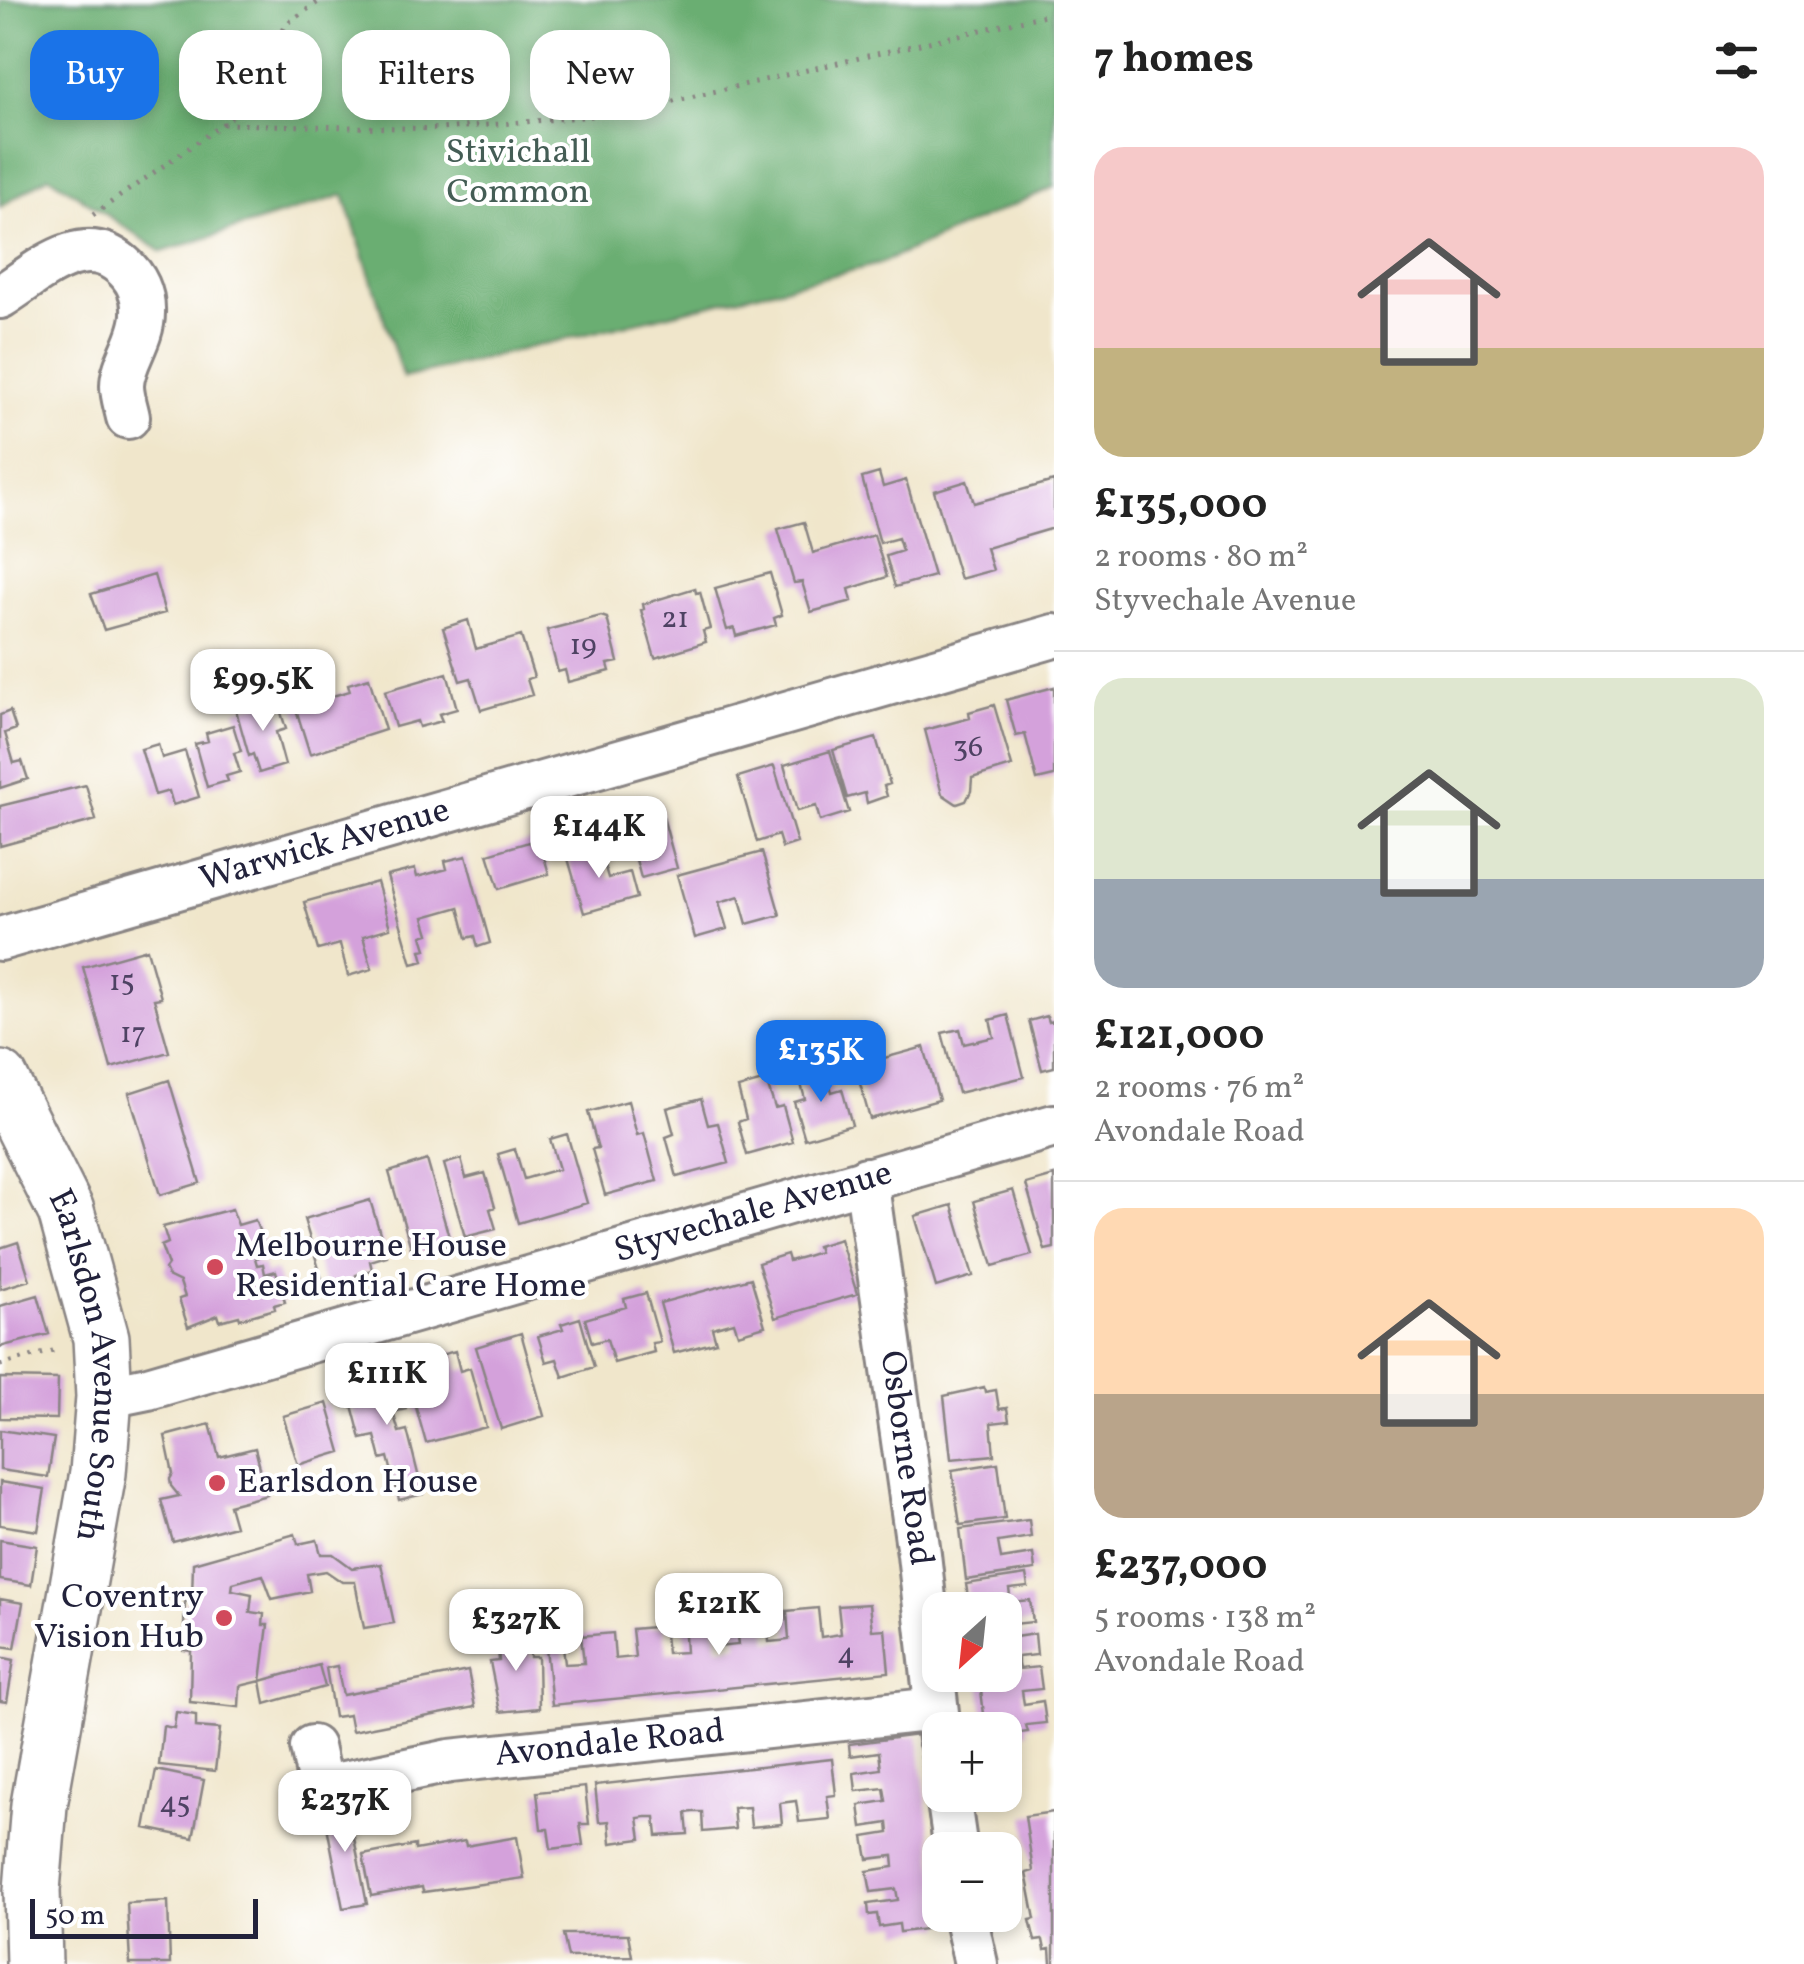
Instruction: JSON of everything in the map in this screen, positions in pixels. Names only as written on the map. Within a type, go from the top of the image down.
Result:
[{"type":"main road","name":"Earlsdon Avenue South","points":[[0,1079],[66,1211],[102,1338],[104,1397],[98,1474],[39,1806],[32,1890],[34,1964]]},
{"type":"street","points":[[0,296],[66,254],[89,250],[110,254],[129,271],[138,285],[144,310],[140,340],[122,385],[128,417]]},
{"type":"street","name":"Warwick Avenue","points":[[0,939],[1054,636]]},
{"type":"street","name":"Styvechale Avenue","points":[[104,1397],[148,1388],[1054,1126]]},
{"type":"street","name":"Osborne Road","points":[[866,1179],[919,1554],[937,1712]]},
{"type":"street","name":"Avondale Road","points":[[312,1747],[319,1778],[334,1784],[450,1762],[922,1725]]},
{"type":"street","points":[[969,1932],[976,1964]]},
{"type":"path","points":[[86,219],[254,98],[286,24],[321,0]]},
{"type":"path","points":[[223,124],[442,129],[617,114],[1054,14]]},
{"type":"path","points":[[0,1366],[102,1338]]},
{"type":"green space","name":"Stivichall Common","points":[[0,0],[1054,0],[1054,187],[879,264],[403,378],[344,195],[162,252],[49,176],[0,207]]},
{"type":"building","points":[[879,473],[883,487],[906,480],[934,576],[895,587],[886,556],[902,551],[898,538],[880,543],[862,478]]},
{"type":"building","points":[[967,481],[974,503],[1054,481],[1054,528],[986,548],[993,570],[960,579],[934,491]]},
{"type":"building","points":[[804,522],[813,553],[874,535],[887,577],[849,589],[852,601],[811,612],[802,582],[794,583],[778,529]]},
{"type":"building","points":[[770,573],[782,615],[774,618],[776,625],[736,636],[734,628],[727,630],[715,588]]},
{"type":"building","points":[[154,575],[165,613],[104,630],[91,594]]},
{"type":"building","points":[[695,588],[696,593],[700,592],[710,629],[703,631],[706,642],[655,658],[641,610],[643,604]]},
{"type":"building","points":[[601,616],[607,618],[618,662],[608,664],[610,671],[568,682],[565,670],[558,672],[547,630]]},
{"type":"building","points":[[468,620],[476,649],[521,636],[534,677],[527,679],[532,695],[481,710],[471,678],[460,681],[443,628]]},
{"type":"building","points":[[447,673],[457,709],[439,714],[442,721],[419,727],[417,721],[395,727],[385,691]]},
{"type":"building","points":[[369,678],[385,730],[310,754],[293,700],[316,693],[319,700],[350,691],[348,684]]},
{"type":"building","points":[[1054,687],[1054,776],[1037,780],[1025,734],[1016,736],[1006,700]]},
{"type":"building","points":[[270,700],[273,708],[279,706],[286,729],[276,732],[285,765],[259,773],[253,754],[249,756],[236,710]]},
{"type":"building","points":[[994,705],[1012,766],[972,778],[966,801],[957,804],[942,794],[925,730],[970,718],[969,712]]},
{"type":"building","points":[[10,711],[16,729],[5,733],[14,763],[22,761],[28,779],[0,788],[0,715]]},
{"type":"building","points":[[233,725],[241,751],[234,753],[240,772],[226,776],[228,781],[207,787],[195,744],[208,741],[206,733]]},
{"type":"building","points":[[876,738],[890,784],[884,786],[887,796],[867,803],[865,793],[847,798],[833,750]]},
{"type":"building","points":[[158,744],[162,758],[185,751],[199,797],[173,805],[169,791],[155,795],[141,749]]},
{"type":"building","points":[[830,751],[849,812],[820,821],[816,806],[797,811],[784,765]]},
{"type":"building","points":[[774,766],[797,843],[782,848],[778,835],[757,842],[738,777]]},
{"type":"building","points":[[86,785],[96,820],[0,846],[0,806]]},
{"type":"building","points":[[659,802],[677,868],[641,878],[623,812]]},
{"type":"building","points":[[539,839],[549,874],[499,889],[488,854]]},
{"type":"building","points":[[599,846],[608,878],[630,872],[637,898],[584,913],[567,855]]},
{"type":"building","points":[[762,852],[780,915],[747,924],[739,896],[719,902],[727,929],[695,938],[677,875]]},
{"type":"building","points":[[466,856],[490,943],[478,947],[475,936],[467,938],[459,907],[424,917],[429,934],[422,936],[424,961],[412,964],[387,876],[415,869],[417,877],[447,869],[445,861]]},
{"type":"building","points":[[377,882],[390,928],[363,936],[372,969],[348,976],[340,944],[318,950],[304,902]]},
{"type":"building","points":[[147,949],[161,998],[154,999],[169,1052],[111,1068],[83,967]]},
{"type":"building","points":[[1008,1015],[1024,1077],[958,1093],[942,1033],[960,1029],[964,1044],[994,1037],[990,1020]]},
{"type":"building","points":[[1047,1016],[1049,1022],[1054,1021],[1054,1067],[1042,1070],[1029,1021]]},
{"type":"building","points":[[924,1047],[939,1100],[870,1119],[855,1066]]},
{"type":"building","points":[[825,1066],[832,1092],[842,1089],[852,1125],[805,1139],[794,1102],[805,1099],[798,1073]]},
{"type":"building","points":[[169,1080],[200,1183],[160,1195],[129,1093]]},
{"type":"building","points":[[766,1080],[775,1108],[783,1106],[793,1142],[747,1155],[738,1122],[746,1119],[738,1088]]},
{"type":"building","points":[[701,1099],[708,1125],[718,1123],[729,1163],[677,1177],[666,1137],[674,1134],[667,1108]]},
{"type":"building","points":[[628,1101],[637,1135],[644,1133],[657,1181],[605,1195],[592,1149],[598,1148],[588,1112]]},
{"type":"building","points":[[567,1134],[587,1203],[518,1223],[498,1154],[515,1149],[524,1179],[559,1169],[550,1139]]},
{"type":"building","points":[[461,1159],[466,1178],[485,1173],[495,1207],[490,1209],[496,1229],[465,1237],[444,1164]]},
{"type":"building","points":[[427,1160],[451,1244],[413,1255],[389,1172]]},
{"type":"building","points":[[1054,1176],[1054,1248],[1045,1250],[1026,1184]]},
{"type":"building","points":[[1013,1190],[1032,1255],[993,1266],[974,1201]]},
{"type":"building","points":[[370,1200],[387,1256],[370,1261],[372,1270],[356,1275],[357,1279],[325,1289],[304,1219]]},
{"type":"building","points":[[952,1205],[973,1276],[936,1287],[915,1216]]},
{"type":"building","name":"Melbourne House Residential Care Home","points":[[232,1209],[238,1225],[255,1220],[268,1254],[255,1258],[257,1265],[263,1264],[265,1274],[276,1271],[285,1302],[274,1305],[275,1309],[240,1319],[239,1316],[220,1321],[218,1315],[188,1327],[179,1299],[185,1297],[180,1282],[168,1276],[165,1269],[168,1265],[161,1246],[168,1243],[163,1227]]},
{"type":"building","points":[[840,1239],[857,1294],[775,1318],[758,1263],[787,1254],[789,1261],[803,1257],[819,1252],[817,1246]]},
{"type":"building","points":[[18,1242],[30,1280],[0,1289],[0,1248]]},
{"type":"building","points":[[751,1278],[765,1326],[738,1334],[734,1322],[712,1328],[716,1342],[674,1353],[660,1303]]},
{"type":"building","points":[[646,1293],[660,1342],[652,1343],[654,1352],[614,1363],[607,1339],[592,1343],[585,1319],[626,1307],[624,1299]]},
{"type":"building","points":[[38,1295],[49,1334],[0,1347],[0,1306]]},
{"type":"building","points":[[580,1318],[594,1367],[563,1377],[557,1359],[546,1362],[538,1336],[563,1329],[561,1324]]},
{"type":"building","points":[[521,1333],[544,1416],[501,1429],[476,1347]]},
{"type":"building","points":[[455,1351],[460,1371],[470,1368],[486,1427],[426,1443],[410,1386],[421,1383],[415,1362]]},
{"type":"building","points":[[396,1370],[406,1409],[393,1412],[399,1432],[407,1430],[423,1494],[399,1500],[388,1457],[381,1459],[375,1436],[361,1439],[349,1394],[360,1391],[357,1379]]},
{"type":"building","points":[[0,1378],[58,1379],[57,1419],[0,1418]]},
{"type":"building","points":[[984,1387],[985,1392],[996,1390],[999,1409],[1007,1408],[1009,1421],[991,1423],[994,1455],[951,1459],[944,1396]]},
{"type":"building","points":[[327,1403],[341,1452],[298,1465],[283,1416]]},
{"type":"building","name":"Earlsdon House","points":[[210,1424],[219,1457],[255,1448],[267,1495],[229,1505],[235,1526],[173,1542],[161,1500],[179,1496],[171,1486],[173,1474],[165,1436]]},
{"type":"building","points":[[0,1430],[54,1438],[48,1477],[0,1470]]},
{"type":"building","points":[[998,1463],[1005,1519],[960,1525],[952,1470]]},
{"type":"building","points":[[0,1482],[45,1489],[38,1531],[0,1525]]},
{"type":"building","points":[[1029,1520],[1031,1537],[998,1542],[1001,1559],[1033,1554],[1035,1570],[966,1580],[960,1529]]},
{"type":"building","name":"Coventry Vision Hub","points":[[295,1534],[298,1544],[317,1540],[321,1554],[333,1554],[352,1568],[381,1564],[394,1623],[364,1628],[355,1582],[342,1582],[326,1571],[307,1574],[310,1591],[272,1599],[263,1575],[233,1583],[232,1590],[252,1594],[250,1612],[264,1614],[263,1625],[268,1625],[261,1681],[240,1686],[239,1707],[190,1702],[191,1651],[183,1650],[185,1602],[192,1598],[193,1563]]},
{"type":"building","points":[[0,1540],[37,1546],[31,1585],[0,1580]]},
{"type":"building","points":[[1026,1575],[1028,1587],[1009,1589],[1009,1592],[967,1592],[966,1584]]},
{"type":"building","points":[[0,1599],[23,1603],[15,1648],[0,1646]]},
{"type":"building","points":[[1030,1600],[1033,1622],[1022,1623],[1022,1601]]},
{"type":"building","points":[[869,1604],[872,1630],[885,1629],[889,1672],[552,1705],[545,1638],[562,1637],[565,1664],[584,1663],[581,1636],[613,1633],[615,1659],[635,1657],[632,1629],[664,1626],[667,1653],[686,1652],[684,1621],[715,1619],[718,1647],[738,1645],[735,1618],[767,1615],[769,1642],[789,1640],[787,1611],[818,1608],[821,1637],[841,1634],[838,1606]]},
{"type":"building","points":[[528,1633],[530,1657],[538,1657],[539,1708],[500,1712],[490,1662],[499,1661],[497,1636]]},
{"type":"building","points":[[1035,1634],[1037,1655],[1022,1657],[1022,1636]]},
{"type":"building","points":[[0,1657],[14,1660],[7,1702],[0,1701]]},
{"type":"building","points":[[319,1665],[325,1687],[265,1704],[261,1681]]},
{"type":"building","points":[[337,1666],[343,1695],[468,1671],[475,1707],[352,1731],[349,1715],[334,1717],[326,1668]]},
{"type":"building","points":[[1039,1667],[1042,1689],[1022,1691],[1022,1669]]},
{"type":"building","points":[[1022,1691],[1024,1704],[1043,1701],[1046,1723],[1026,1725],[1028,1732],[1022,1733],[1022,1712],[984,1712],[981,1692]]},
{"type":"building","points":[[176,1712],[196,1715],[196,1727],[220,1729],[215,1771],[159,1765],[163,1726],[174,1728]]},
{"type":"building","points":[[918,1735],[922,1812],[928,1812],[931,1832],[922,1832],[922,1929],[900,1932],[899,1924],[879,1927],[877,1914],[869,1915],[868,1904],[898,1900],[896,1889],[871,1892],[867,1871],[894,1867],[893,1856],[868,1859],[864,1837],[889,1833],[888,1823],[862,1827],[859,1805],[886,1801],[884,1788],[856,1791],[854,1773],[881,1769],[879,1752],[850,1756],[849,1744]]},
{"type":"building","points":[[832,1759],[836,1795],[827,1796],[830,1819],[799,1822],[796,1801],[780,1803],[782,1824],[751,1827],[749,1807],[733,1808],[735,1829],[703,1832],[702,1812],[693,1812],[686,1813],[688,1834],[657,1836],[655,1817],[646,1817],[638,1818],[641,1839],[611,1843],[609,1821],[599,1822],[595,1785]]},
{"type":"building","points":[[156,1770],[204,1780],[193,1838],[145,1828]]},
{"type":"building","points":[[585,1787],[589,1824],[580,1824],[583,1845],[551,1849],[548,1829],[541,1829],[537,1792]]},
{"type":"building","points":[[347,1802],[367,1904],[343,1908],[323,1806]]},
{"type":"building","points":[[1054,1812],[1051,1964],[1050,1949],[1045,1950],[1043,1940],[1035,1941],[1030,1920],[1035,1919],[1026,1873],[1033,1871],[1025,1816]]},
{"type":"building","points":[[517,1837],[524,1878],[371,1896],[363,1855],[415,1845],[415,1850]]},
{"type":"building","points":[[168,1901],[170,1964],[130,1964],[127,1903]]},
{"type":"building","points":[[563,1934],[628,1934],[632,1956],[568,1957]]},
{"type":"place","name":"Melbourne House Residential Care Home","points":[[215,1267]]},
{"type":"place","name":"Earlsdon House","points":[[217,1483]]},
{"type":"place","name":"Coventry Vision Hub","points":[[224,1618]]}]
